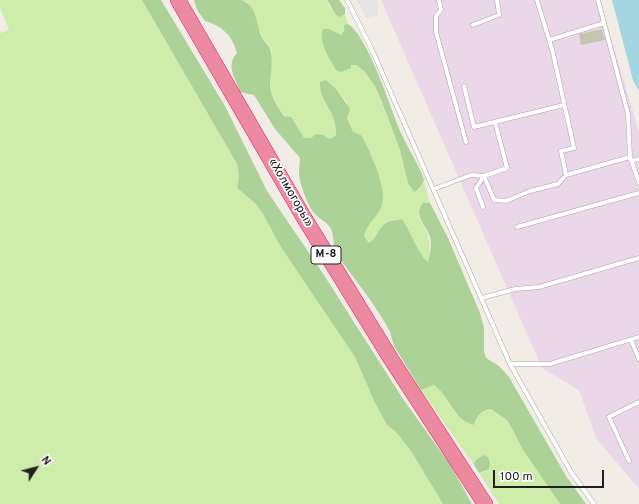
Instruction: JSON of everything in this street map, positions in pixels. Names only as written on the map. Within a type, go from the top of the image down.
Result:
[{"type":"highway","name":"«Холмогоры»","points":[[178,0],[307,223],[391,359],[485,504]]},
{"type":"lane","points":[[347,0],[373,52],[510,364],[572,472],[594,504]]},
{"type":"lane","points":[[439,0],[441,10],[436,16],[436,32],[466,142]]},
{"type":"lane","points":[[473,25],[499,15],[497,0]]},
{"type":"lane","points":[[537,0],[549,40],[574,148],[561,152],[566,175],[568,174]]},
{"type":"lane","points":[[598,0],[628,114],[631,159],[639,182]]},
{"type":"lane","points":[[549,40],[604,23]]},
{"type":"lane","points":[[464,86],[474,126],[564,105]]},
{"type":"lane","points":[[434,189],[471,175],[484,176],[507,168],[495,122]]},
{"type":"lane","points":[[484,176],[494,200],[506,201],[530,191],[558,184],[568,174],[631,159],[639,159]]},
{"type":"lane","points":[[484,176],[476,188],[484,208]]},
{"type":"lane","points":[[517,227],[639,193]]},
{"type":"lane","points":[[482,298],[515,289],[539,287],[639,258]]},
{"type":"lane","points":[[510,364],[550,364],[639,337]]},
{"type":"lane","points":[[631,340],[639,359]]},
{"type":"lane","points":[[629,461],[609,417],[639,402]]},
{"type":"shaded area","points":[[357,0],[378,0],[378,15],[366,18]]},
{"type":"shaded area","points":[[381,0],[600,0],[639,132],[639,489],[596,438],[579,390],[542,368]]},
{"type":"shaded area","points":[[602,29],[605,40],[581,45],[579,34]]},
{"type":"green space","points":[[0,0],[142,0],[237,164],[239,176],[237,188],[256,204],[263,214],[355,357],[375,403],[387,425],[396,432],[411,451],[443,504],[0,504],[0,33],[9,30],[0,8]]},
{"type":"green space","points":[[142,0],[161,0],[225,106],[267,191],[322,272],[403,399],[451,466],[472,504],[443,504],[411,451],[396,432],[387,425],[375,403],[355,357],[281,247],[263,214],[256,204],[237,188],[239,176],[237,164]]},
{"type":"green space","points":[[194,0],[242,0],[251,8],[256,17],[260,34],[270,48],[272,56],[270,86],[273,98],[284,116],[291,117],[304,138],[311,138],[316,134],[323,135],[330,139],[336,135],[334,119],[322,95],[320,82],[326,80],[337,90],[350,109],[347,118],[353,132],[361,135],[365,142],[381,181],[383,201],[381,208],[369,224],[364,236],[369,243],[386,223],[389,221],[402,219],[421,254],[428,262],[431,245],[430,237],[419,213],[423,203],[430,203],[448,238],[480,313],[484,328],[484,351],[486,358],[499,366],[509,377],[566,476],[586,504],[560,504],[523,450],[508,421],[491,409],[480,414],[474,425],[461,418],[456,413],[444,395],[434,385],[421,390],[394,346],[390,332],[384,321],[337,255],[331,229],[312,211],[309,206],[300,181],[300,158],[275,129],[254,95],[240,92],[232,72],[232,63],[237,53],[232,41],[226,32],[205,21],[197,10]]},
{"type":"green space","points":[[242,0],[327,0],[329,6],[340,17],[345,14],[348,24],[344,26],[344,31],[341,35],[329,29],[324,44],[336,70],[356,64],[364,71],[375,86],[400,150],[405,170],[419,190],[424,180],[430,203],[423,203],[418,217],[429,238],[428,263],[422,258],[406,225],[395,221],[387,222],[369,243],[364,236],[366,228],[376,216],[374,160],[361,135],[353,132],[347,118],[347,102],[337,90],[326,102],[335,120],[336,135],[330,139],[323,135],[304,138],[279,109],[270,88],[272,52],[269,45],[264,40],[247,2]]},
{"type":"green space","points":[[327,0],[339,0],[345,8],[345,14],[340,17],[336,15]]},
{"type":"green space","points":[[348,24],[356,31],[371,58],[401,133],[422,174],[424,180],[421,186],[414,192],[408,183],[400,150],[375,86],[364,71],[356,65],[351,65],[351,68],[341,72],[336,70],[323,45],[323,29],[329,29],[341,35],[344,31],[344,25]]},
{"type":"green space","points":[[434,385],[440,389],[456,414],[474,425],[479,414],[491,409],[508,421],[523,450],[560,504],[499,504],[479,473],[485,472],[475,461],[474,465],[421,390]]},
{"type":"green space","points":[[483,455],[488,457],[490,463],[489,469],[479,473],[474,465],[475,461]]},
{"type":"water","points":[[612,0],[639,0],[639,91],[633,80]]}]
